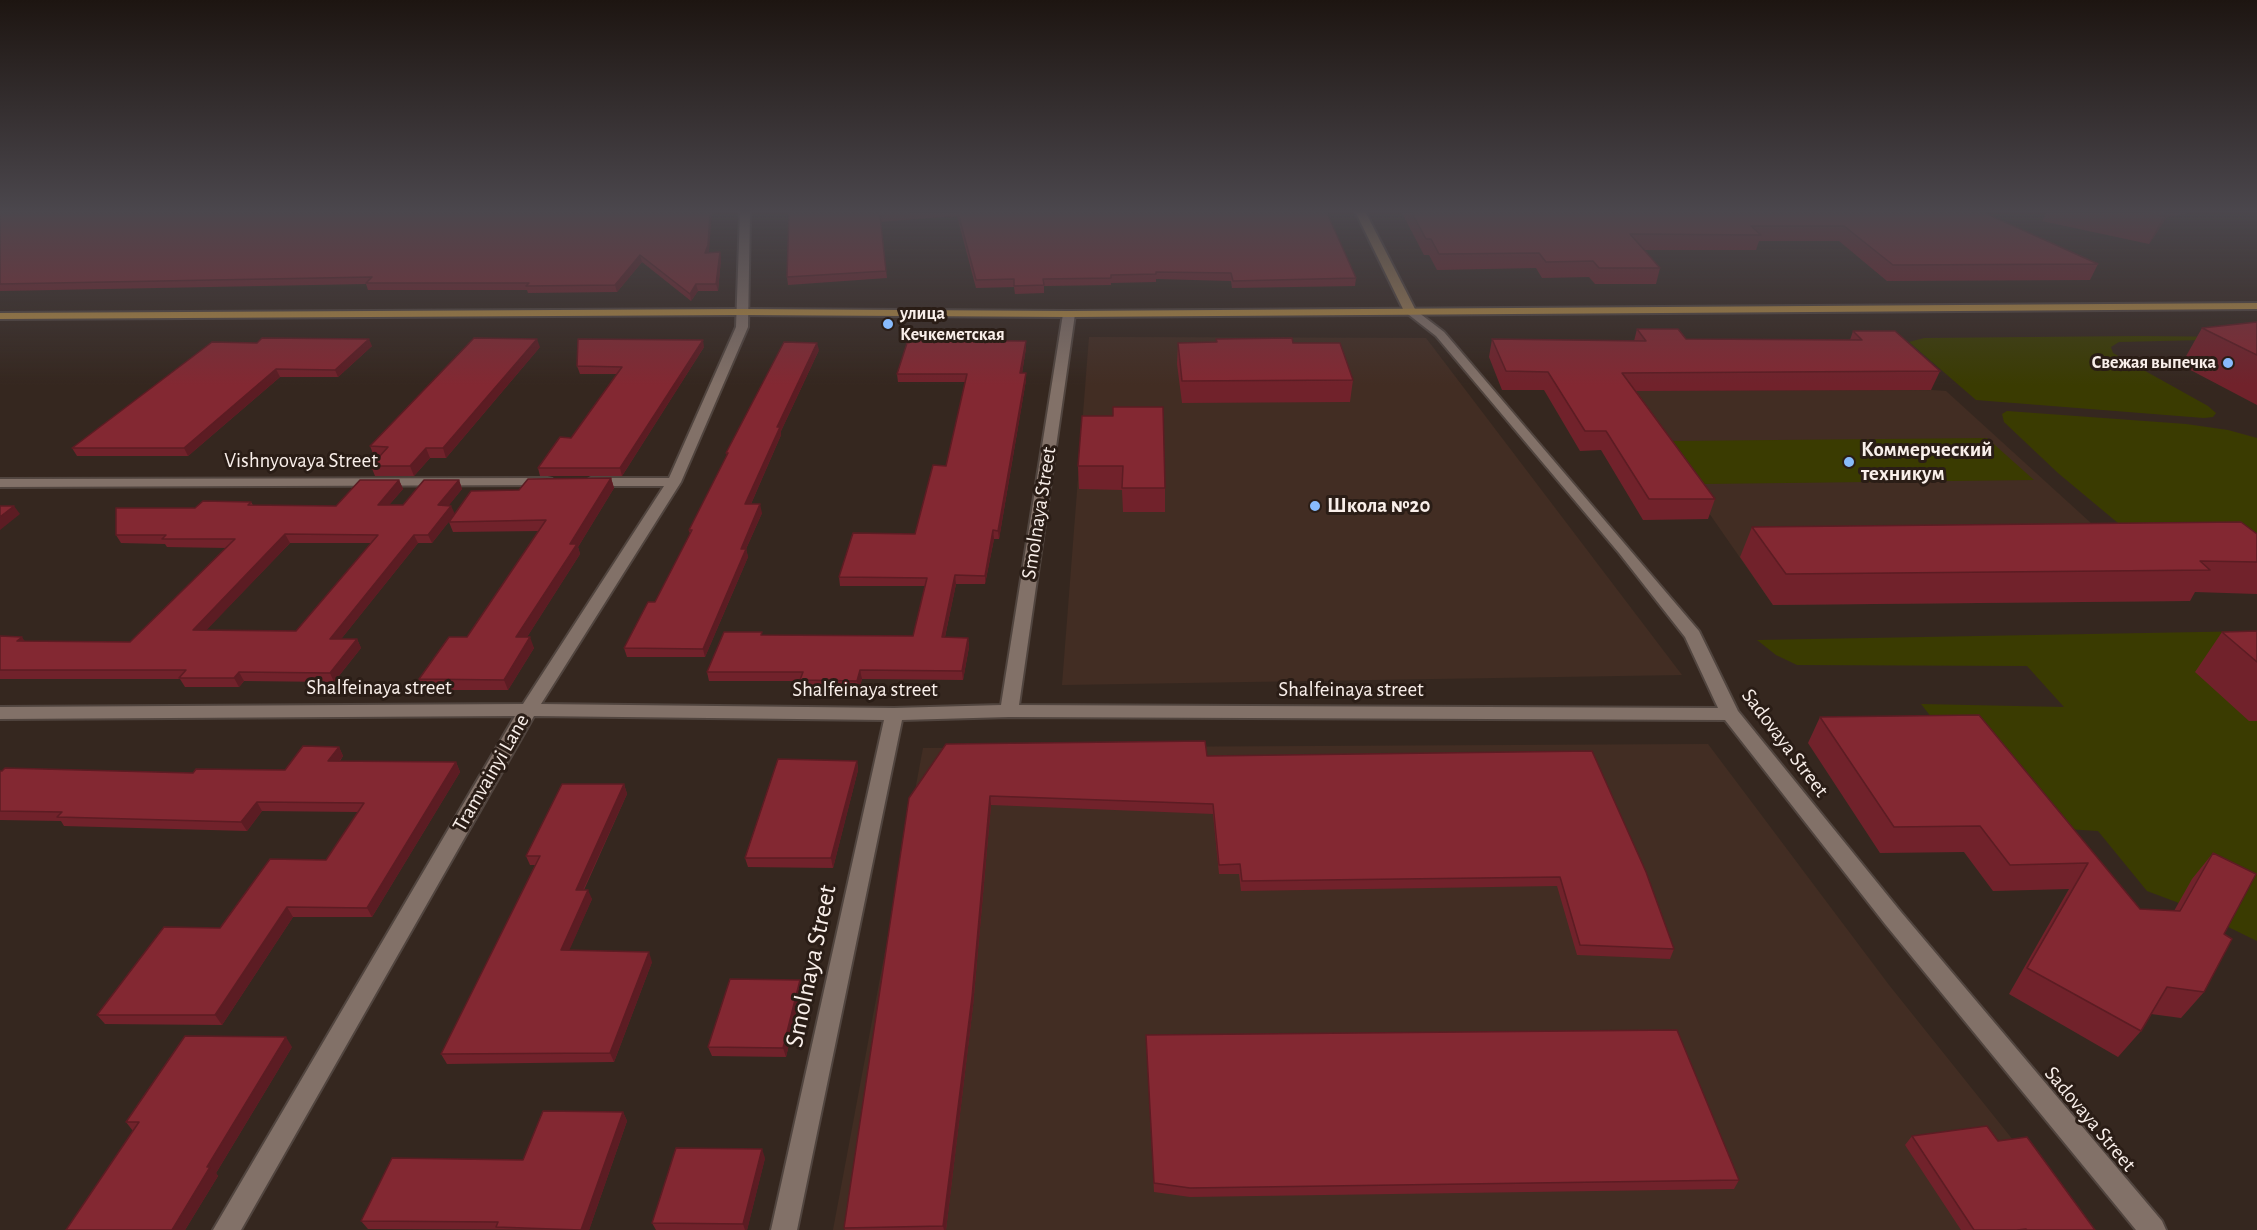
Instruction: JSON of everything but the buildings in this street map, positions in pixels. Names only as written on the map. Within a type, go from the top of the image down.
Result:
[{"type":"main road","name":"Sadovaya Street","points":[[1390,270],[1410,311]]},
{"type":"main road","points":[[0,316],[741,312],[1069,314],[2257,306]]},
{"type":"street","name":"Tramvainyi Lane","points":[[226,1230],[528,710],[674,482],[742,327],[743,270]]},
{"type":"street","name":"Sadovaya Street","points":[[1410,311],[1440,334],[1624,550],[1693,635],[1730,714],[1893,918],[2153,1230]]},
{"type":"street","name":"Smolnaya Street","points":[[1009,711],[1069,314]]},
{"type":"street","name":"Vishnyovaya Street","points":[[0,483],[674,482]]},
{"type":"street","name":"Shalfeinaya street","points":[[0,713],[528,710],[894,714],[1009,711],[1730,714]]},
{"type":"street","name":"Smolnaya Street","points":[[783,1230],[894,714]]},
{"type":"shaded area","name":"Школа №20","points":[[1089,337],[1426,338],[1682,675],[1062,685]]},
{"type":"shaded area","points":[[2248,337],[2257,349],[2203,340],[2119,342],[2111,347],[2113,353],[2208,406],[2216,413],[2213,417],[2204,418],[1976,400],[1909,342],[1924,338]]},
{"type":"shaded area","name":"Коммерческий техникум","points":[[1624,391],[1946,391],[2103,534],[2136,553],[2190,601],[1773,605]]},
{"type":"shaded area","points":[[2007,411],[2186,424],[2228,430],[2257,438],[2257,548],[2124,528],[2058,473],[2004,422],[2002,414]]},
{"type":"shaded area","points":[[1987,438],[2034,480],[1703,484],[1672,441]]},
{"type":"shaded area","points":[[2257,631],[2257,941],[2179,903],[2147,891],[2098,831],[2034,827],[1950,741],[1921,704],[2064,707],[2027,666],[1797,665],[1776,655],[1757,640]]},
{"type":"shaded area","points":[[1708,744],[1889,985],[2085,1230],[833,1230],[923,748]]},
{"type":"place","name":"улица Кечкеметская","points":[[888,324]]},
{"type":"place","name":"Свежая выпечка","points":[[2228,363]]},
{"type":"place","name":"Коммерческий техникум","points":[[1849,462]]},
{"type":"place","name":"Школа №20","points":[[1315,506]]}]
